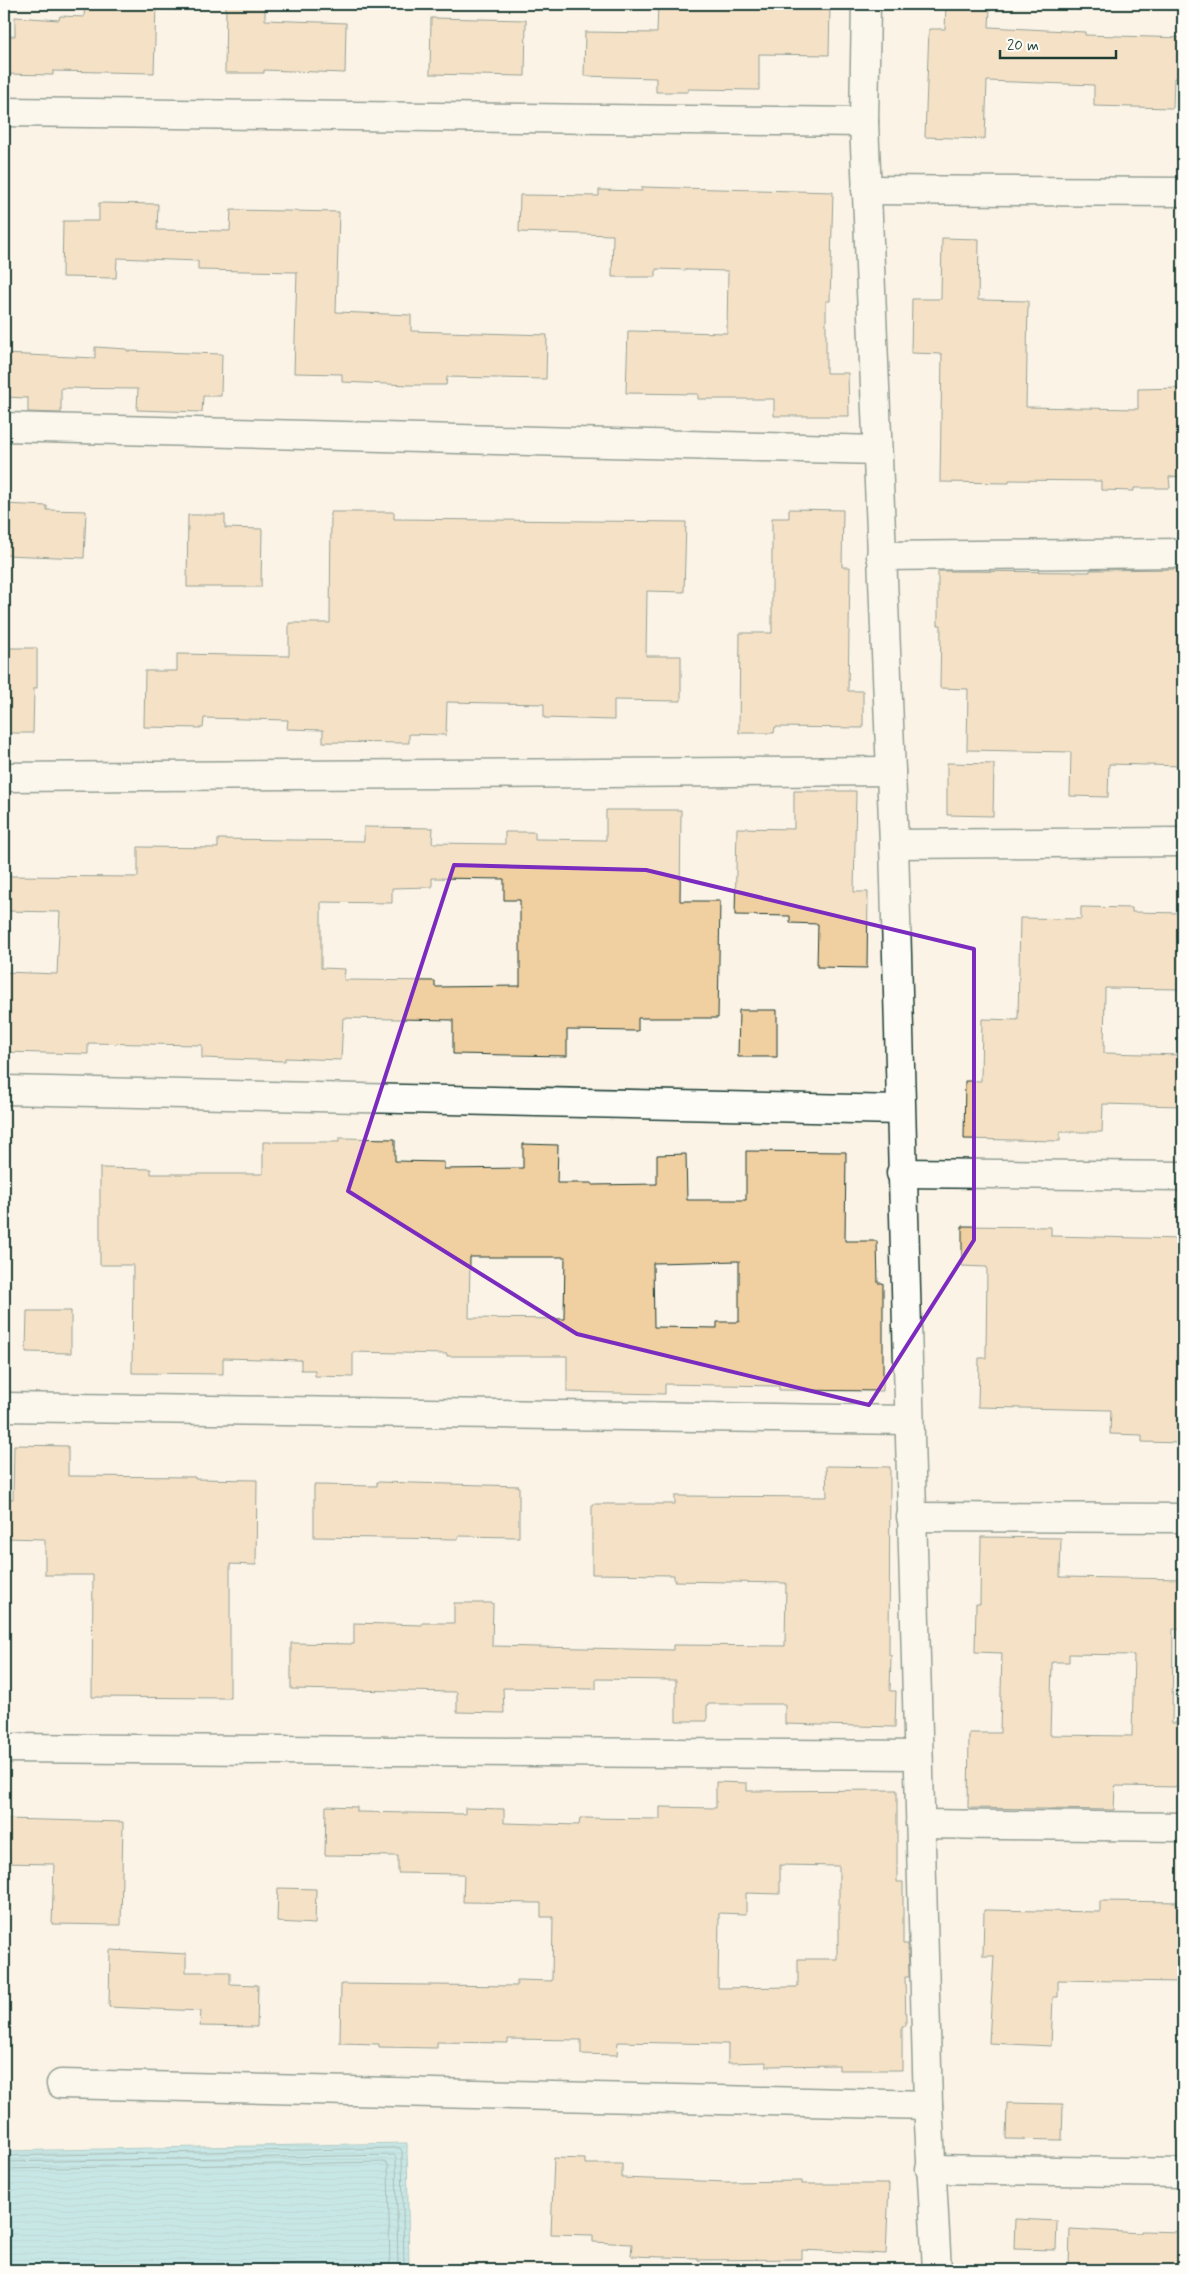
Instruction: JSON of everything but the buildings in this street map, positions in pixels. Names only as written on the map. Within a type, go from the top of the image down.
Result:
[{"type":"street","points":[[866,4],[864,122],[866,190],[894,844],[899,1110],[928,2105],[937,2270]]},
{"type":"street","points":[[4,112],[864,122]]},
{"type":"street","points":[[866,190],[1183,192]]},
{"type":"street","points":[[4,427],[877,450]]},
{"type":"street","points":[[881,556],[1183,553]]},
{"type":"street","points":[[4,778],[891,771]]},
{"type":"street","points":[[894,844],[1183,842]]},
{"type":"street","points":[[4,1090],[899,1110]]},
{"type":"street","points":[[901,1173],[1183,1176]]},
{"type":"street","points":[[4,1407],[908,1420]]},
{"type":"street","points":[[911,1518],[1183,1518]]},
{"type":"street","points":[[4,1748],[918,1755]]},
{"type":"street","points":[[920,1824],[1183,1827]]},
{"type":"street","points":[[61,2084],[928,2105]]},
{"type":"street","points":[[930,2169],[1183,2173]]},
{"type":"highlighted area","points":[[454,865],[646,870],[974,949],[974,1240],[869,1405],[577,1334],[348,1191]]},
{"type":"water","points":[[407,2143],[409,2270],[4,2270],[4,2151]]}]
